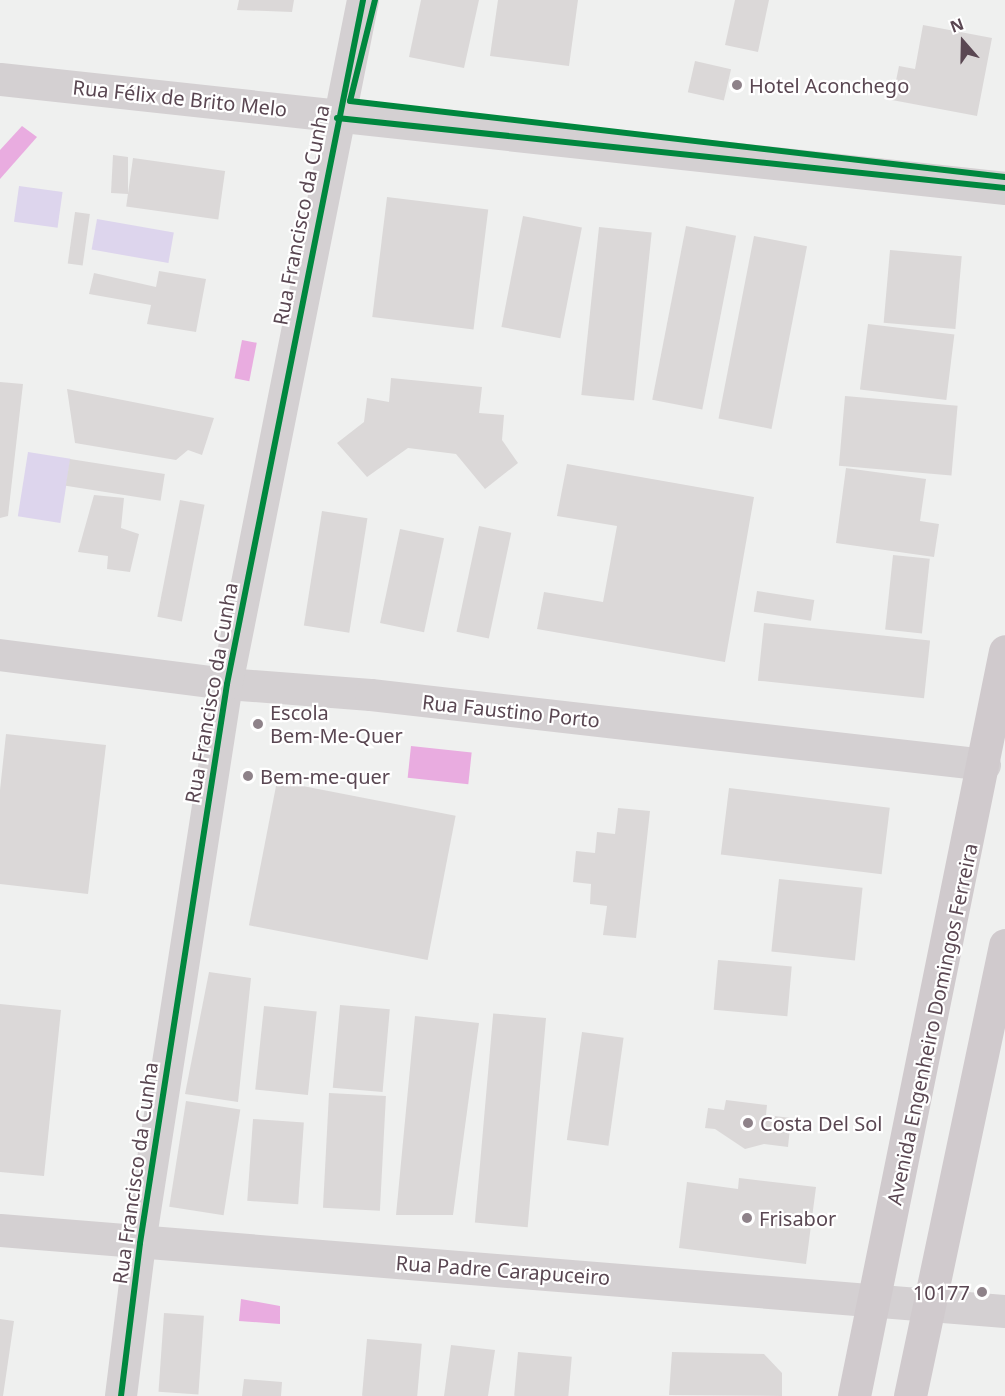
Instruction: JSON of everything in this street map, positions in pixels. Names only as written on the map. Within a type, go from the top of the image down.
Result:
[{"type":"main road","name":"Avenida Engenheiro Domingos Ferreira","points":[[854,1396],[986,765],[1005,651]]},
{"type":"main road","points":[[910,1396],[1005,945]]},
{"type":"street","name":"Rua Francisco da Cunha","points":[[121,1396],[140,1243],[227,684],[337,118],[363,0]]},
{"type":"street","name":"Rua Félix de Brito Melo","points":[[0,79],[337,118],[1005,188]]},
{"type":"street","name":"Rua Faustino Porto","points":[[0,655],[227,684],[371,695],[986,765]]},
{"type":"street","name":"Rua Padre Carapuceiro","points":[[0,1230],[140,1243],[875,1298],[1005,1311]]},
{"type":"shaded area","points":[[22,126],[37,137],[0,179],[0,150]]},
{"type":"shaded area","points":[[19,186],[63,192],[58,228],[14,222]]},
{"type":"shaded area","points":[[97,219],[174,233],[168,263],[92,250]]},
{"type":"shaded area","points":[[242,340],[257,343],[249,381],[235,378]]},
{"type":"shaded area","points":[[28,452],[70,459],[60,523],[18,516]]},
{"type":"shaded area","points":[[411,746],[472,752],[468,784],[408,778]]},
{"type":"shaded area","points":[[241,1299],[280,1306],[280,1324],[239,1321]]},
{"type":"building","points":[[239,0],[294,0],[292,12],[237,10]]},
{"type":"building","points":[[421,0],[479,0],[464,68],[409,57]]},
{"type":"building","points":[[498,0],[578,0],[569,66],[490,56]]},
{"type":"building","points":[[735,0],[769,0],[758,52],[725,45]]},
{"type":"building","points":[[923,25],[992,38],[977,116],[892,100],[899,66],[915,69]]},
{"type":"building","points":[[695,61],[731,69],[724,101],[688,92]]},
{"type":"building","points":[[113,155],[128,157],[128,194],[111,193]]},
{"type":"building","points":[[133,158],[225,171],[218,219],[126,207]]},
{"type":"building","points":[[387,197],[488,209],[473,330],[372,317]]},
{"type":"building","points":[[75,212],[90,214],[83,266],[68,263]]},
{"type":"building","points":[[523,216],[582,227],[560,338],[501,327]]},
{"type":"building","points":[[686,226],[736,236],[702,409],[652,400]]},
{"type":"building","points":[[599,227],[652,233],[634,401],[581,395]]},
{"type":"building","points":[[754,236],[807,246],[772,429],[719,419]]},
{"type":"building","points":[[890,250],[962,256],[955,329],[884,323]]},
{"type":"building","points":[[159,271],[206,279],[196,332],[147,324],[151,305],[89,294],[94,273],[156,287]]},
{"type":"building","points":[[868,324],[954,335],[946,400],[860,390]]},
{"type":"building","points":[[391,378],[482,387],[479,413],[504,415],[502,440],[518,463],[485,489],[456,454],[408,448],[367,477],[337,443],[364,422],[367,398],[389,402]]},
{"type":"building","points":[[0,382],[23,384],[8,516],[0,518]]},
{"type":"building","points":[[67,389],[214,418],[202,455],[188,450],[176,460],[75,443]]},
{"type":"building","points":[[845,396],[958,406],[951,476],[839,466]]},
{"type":"building","points":[[70,459],[165,474],[161,501],[66,486]]},
{"type":"building","points":[[567,464],[754,497],[725,662],[537,629],[544,592],[603,602],[617,526],[557,516]]},
{"type":"building","points":[[846,468],[926,479],[920,521],[939,524],[934,557],[836,543]]},
{"type":"building","points":[[94,495],[124,498],[121,528],[139,534],[130,572],[107,569],[108,556],[78,552]]},
{"type":"building","points":[[180,500],[205,505],[182,622],[157,617]]},
{"type":"building","points":[[322,511],[367,518],[349,633],[304,626]]},
{"type":"building","points":[[479,526],[511,533],[489,639],[457,632]]},
{"type":"building","points":[[400,529],[444,538],[424,632],[380,623]]},
{"type":"building","points":[[893,555],[930,559],[922,633],[885,630]]},
{"type":"building","points":[[757,591],[814,600],[811,621],[754,612]]},
{"type":"building","points":[[764,623],[930,640],[924,698],[758,681]]},
{"type":"building","points":[[6,734],[106,745],[88,894],[0,884],[0,790]]},
{"type":"building","points":[[277,781],[456,816],[428,960],[249,925]]},
{"type":"building","points":[[729,788],[890,808],[882,874],[721,855]]},
{"type":"building","points":[[618,808],[650,811],[636,938],[603,935],[607,906],[590,904],[591,884],[573,882],[576,851],[595,853],[597,832],[615,834]]},
{"type":"building","points":[[779,879],[863,888],[855,960],[771,952]]},
{"type":"building","points":[[718,960],[792,966],[787,1016],[714,1010]]},
{"type":"building","points":[[209,972],[251,978],[238,1102],[185,1094]]},
{"type":"building","points":[[0,1004],[61,1010],[44,1176],[0,1172]]},
{"type":"building","points":[[340,1005],[390,1009],[383,1092],[333,1088]]},
{"type":"building","points":[[264,1006],[317,1012],[308,1095],[255,1090]]},
{"type":"building","points":[[493,1013],[546,1018],[528,1227],[475,1223]]},
{"type":"building","points":[[415,1016],[479,1023],[453,1215],[396,1215]]},
{"type":"building","points":[[582,1032],[624,1038],[608,1146],[567,1140]]},
{"type":"building","points":[[329,1093],[386,1096],[380,1211],[323,1208]]},
{"type":"building","name":"Costa Del Sol","points":[[726,1100],[767,1105],[766,1115],[791,1118],[788,1147],[764,1144],[745,1149],[715,1129],[705,1128],[708,1108],[724,1110]]},
{"type":"building","points":[[186,1101],[240,1110],[224,1215],[169,1207]]},
{"type":"building","points":[[253,1119],[304,1123],[298,1204],[247,1201]]},
{"type":"building","name":"Frisabor","points":[[739,1178],[816,1187],[806,1264],[679,1248],[687,1182],[738,1189]]},
{"type":"building","points":[[164,1313],[204,1316],[198,1395],[158,1392]]},
{"type":"building","points":[[0,1319],[14,1321],[3,1396],[0,1396]]},
{"type":"building","points":[[367,1339],[422,1344],[417,1396],[362,1396]]},
{"type":"building","points":[[451,1345],[495,1350],[488,1396],[444,1396]]},
{"type":"building","points":[[518,1352],[572,1357],[568,1396],[514,1396]]},
{"type":"building","points":[[672,1352],[764,1354],[782,1373],[782,1396],[669,1395]]},
{"type":"building","points":[[244,1379],[282,1382],[281,1396],[242,1396]]},
{"type":"cycle path","points":[[121,1396],[140,1243],[227,684],[363,0]]},
{"type":"cycle path","points":[[375,0],[350,101],[1005,177]]},
{"type":"cycle path","points":[[337,118],[1005,188]]},
{"type":"place","name":"Hotel Aconchego","points":[[737,85]]},
{"type":"place","name":"Escola Bem-Me-Quer","points":[[258,724]]},
{"type":"place","name":"Bem-me-quer","points":[[248,776]]},
{"type":"place","name":"Costa Del Sol","points":[[748,1123]]},
{"type":"place","name":"Frisabor","points":[[747,1218]]},
{"type":"place","name":"10177","points":[[982,1292]]}]
